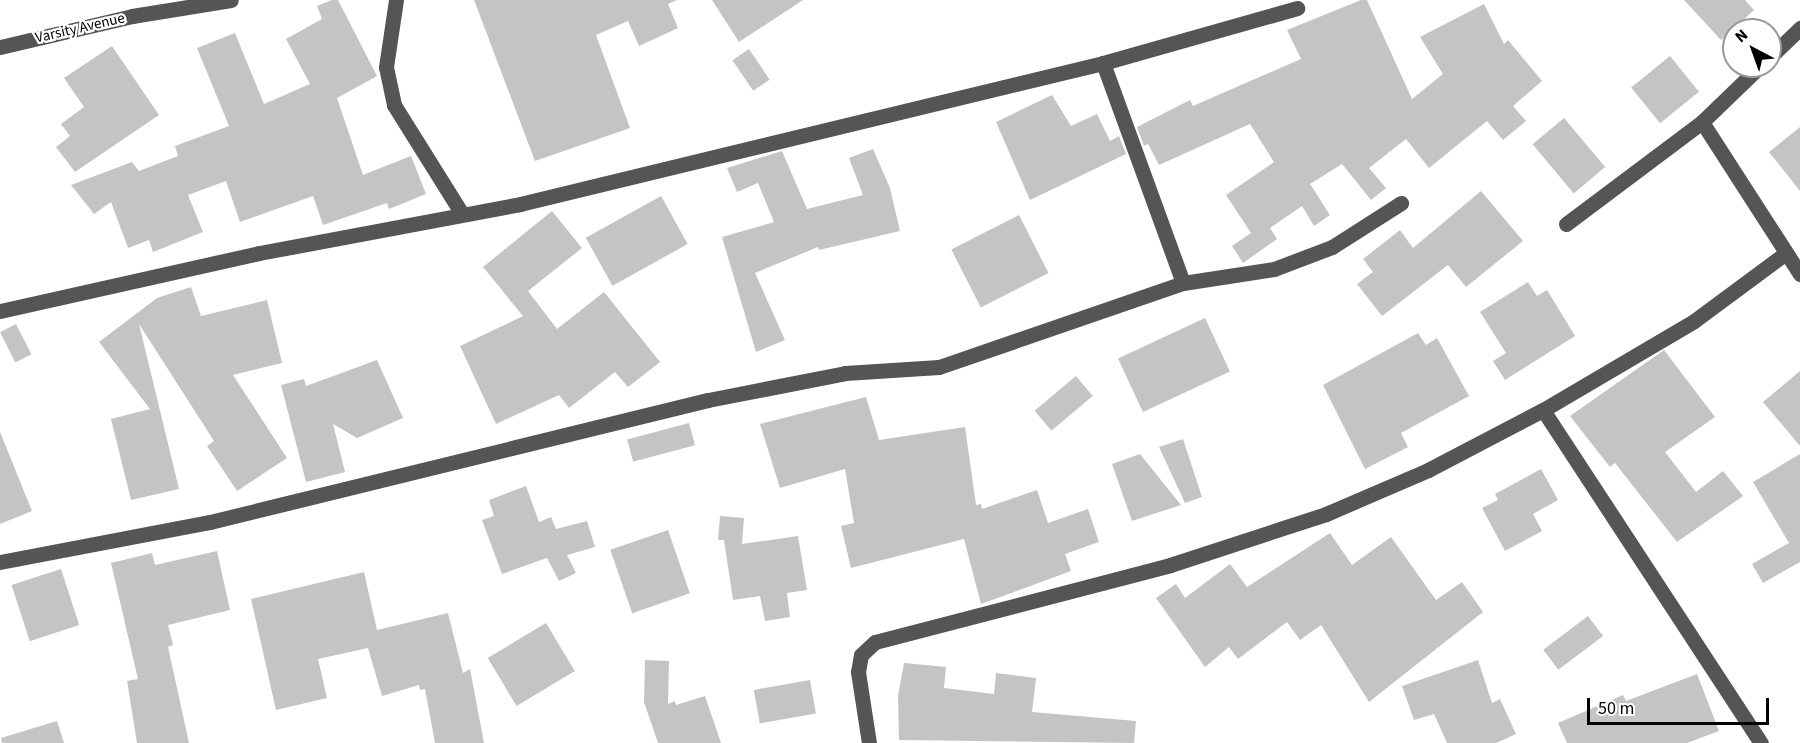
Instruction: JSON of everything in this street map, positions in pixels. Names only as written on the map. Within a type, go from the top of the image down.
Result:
[{"type":"street","name":"Varsity Avenue","points":[[0,47],[132,16],[231,0]]},
{"type":"street","points":[[396,0],[386,67],[394,105],[462,214]]},
{"type":"street","points":[[0,312],[224,260],[520,204],[1103,63],[1297,8]]},
{"type":"street","points":[[1782,45],[1800,28]]},
{"type":"street","points":[[1103,63],[1183,283]]},
{"type":"street","points":[[1566,224],[1702,122],[1748,78]]},
{"type":"street","points":[[1702,122],[1800,274]]},
{"type":"street","points":[[0,562],[210,522],[708,400],[845,373],[939,367],[1183,283],[1274,269],[1332,247],[1401,203]]},
{"type":"street","points":[[869,743],[858,672],[861,656],[875,642],[1170,565],[1326,514],[1428,470],[1543,410],[1694,321],[1785,253]]},
{"type":"street","points":[[1543,410],[1761,743]]},
{"type":"building","points":[[338,0],[377,76],[337,98],[363,175],[411,156],[426,194],[389,209],[387,203],[323,225],[313,196],[240,222],[226,181],[188,195],[203,232],[153,252],[149,240],[128,248],[111,202],[94,214],[71,185],[132,162],[139,171],[178,156],[175,146],[229,126],[197,48],[235,33],[264,104],[310,84],[286,39],[322,19],[317,6]]},
{"type":"building","points":[[474,0],[677,0],[668,4],[678,28],[639,46],[628,21],[596,35],[630,128],[535,161]]},
{"type":"building","points":[[712,0],[803,0],[739,42]]},
{"type":"building","points":[[1361,0],[1367,0],[1412,99],[1443,74],[1420,37],[1484,4],[1504,44],[1508,40],[1542,81],[1513,106],[1526,121],[1503,140],[1487,121],[1429,168],[1406,139],[1369,168],[1386,188],[1371,200],[1342,164],[1310,184],[1330,215],[1314,226],[1302,206],[1270,228],[1277,239],[1243,263],[1232,246],[1251,233],[1226,195],[1274,162],[1250,124],[1159,165],[1148,144],[1144,146],[1137,127],[1190,100],[1193,106],[1301,59],[1287,30]]},
{"type":"building","points":[[1684,0],[1745,0],[1754,10],[1745,18],[1722,18],[1721,40]]},
{"type":"building","points":[[112,46],[159,115],[75,172],[56,147],[70,136],[61,124],[84,107],[64,78]]},
{"type":"building","points":[[749,49],[770,80],[753,91],[732,60]]},
{"type":"building","points":[[1670,56],[1699,92],[1660,123],[1631,87]]},
{"type":"building","points":[[1052,95],[1071,126],[1097,114],[1110,141],[1119,136],[1126,154],[1030,200],[996,122]]},
{"type":"building","points":[[1564,118],[1605,167],[1574,193],[1533,144]]},
{"type":"building","points":[[1800,127],[1800,191],[1769,152]]},
{"type":"building","points":[[873,149],[890,188],[900,231],[819,250],[818,247],[755,273],[785,340],[756,352],[722,237],[774,222],[758,183],[737,192],[727,168],[782,151],[807,209],[863,195],[849,158]]},
{"type":"building","points":[[1481,191],[1523,241],[1466,287],[1448,265],[1382,316],[1357,284],[1373,272],[1363,259],[1400,230],[1413,248]]},
{"type":"building","points":[[661,196],[688,244],[612,286],[586,238]]},
{"type":"building","points":[[552,211],[582,248],[528,291],[557,329],[604,292],[660,362],[628,387],[615,372],[569,408],[559,395],[496,424],[460,346],[523,316],[483,267]]},
{"type":"building","points":[[1019,215],[1049,273],[981,307],[951,250]]},
{"type":"building","points":[[1528,282],[1537,296],[1547,290],[1575,336],[1505,380],[1493,361],[1506,353],[1480,312]]},
{"type":"building","points":[[191,287],[201,316],[267,300],[282,363],[233,375],[287,458],[237,491],[207,446],[214,441],[139,324],[179,489],[131,500],[111,419],[150,409],[99,342],[157,298]]},
{"type":"building","points":[[1205,318],[1230,371],[1143,412],[1118,359]]},
{"type":"building","points":[[16,324],[31,354],[15,362],[0,332]]},
{"type":"building","points":[[1418,333],[1426,345],[1437,338],[1469,396],[1401,433],[1408,447],[1365,469],[1323,385]]},
{"type":"building","points":[[1664,350],[1715,417],[1665,452],[1696,492],[1723,471],[1743,496],[1677,542],[1615,463],[1610,467],[1570,416]]},
{"type":"building","points":[[377,360],[403,418],[357,438],[333,424],[345,472],[306,482],[281,385],[304,379],[306,386]]},
{"type":"building","points":[[1800,371],[1800,446],[1763,402]]},
{"type":"building","points":[[1076,376],[1093,396],[1051,431],[1035,411]]},
{"type":"building","points":[[866,397],[879,440],[965,427],[976,505],[981,504],[982,509],[1037,490],[1048,523],[1088,509],[1099,542],[1065,554],[1071,571],[981,604],[964,539],[851,568],[841,526],[854,523],[845,469],[780,488],[760,424]]},
{"type":"building","points":[[689,423],[695,445],[633,462],[627,440]]},
{"type":"building","points":[[0,432],[32,511],[0,524]]},
{"type":"building","points":[[1183,439],[1202,497],[1185,503],[1159,447]]},
{"type":"building","points":[[1140,454],[1181,505],[1132,521],[1112,464]]},
{"type":"building","points":[[1800,454],[1800,562],[1763,583],[1752,564],[1789,543],[1753,482]]},
{"type":"building","points":[[1541,469],[1558,500],[1533,514],[1542,531],[1505,551],[1482,508],[1498,500],[1495,494]]},
{"type":"building","points":[[526,486],[539,522],[551,517],[556,529],[587,521],[595,547],[567,555],[576,573],[559,581],[547,558],[502,574],[482,520],[494,516],[489,500]]},
{"type":"building","points":[[720,516],[744,518],[742,544],[798,536],[807,590],[787,593],[790,617],[765,621],[760,596],[733,600],[724,540],[718,540]]},
{"type":"building","points":[[668,530],[690,593],[632,613],[610,550]]},
{"type":"building","points":[[1330,533],[1352,565],[1391,537],[1436,600],[1462,582],[1483,612],[1369,702],[1321,625],[1300,640],[1287,622],[1238,659],[1229,647],[1205,667],[1156,598],[1176,584],[1185,598],[1230,564],[1247,587]]},
{"type":"building","points":[[217,551],[230,610],[168,625],[173,645],[168,647],[189,743],[137,743],[127,681],[138,679],[111,563],[152,553],[155,565]]},
{"type":"building","points":[[61,569],[79,625],[30,641],[12,585]]},
{"type":"building","points":[[364,572],[377,630],[448,613],[463,673],[470,669],[484,743],[435,743],[425,689],[420,690],[419,685],[382,696],[368,648],[318,659],[327,698],[276,710],[251,599]]},
{"type":"building","points":[[1588,616],[1603,636],[1558,670],[1543,650]]},
{"type":"building","points":[[546,623],[575,671],[517,706],[488,658]]},
{"type":"building","points":[[645,660],[669,661],[668,704],[675,701],[676,705],[705,696],[721,743],[658,743],[644,702]]},
{"type":"building","points":[[1478,660],[1492,703],[1500,699],[1516,734],[1496,743],[1447,743],[1434,714],[1414,720],[1402,686]]},
{"type":"building","points":[[904,663],[946,667],[944,688],[994,694],[996,673],[1036,678],[1032,712],[1136,721],[1134,743],[899,740],[898,696]]},
{"type":"building","points":[[1697,674],[1719,731],[1687,743],[1567,743],[1558,723],[1623,695],[1626,701]]},
{"type":"building","points":[[810,680],[816,713],[760,723],[754,690]]},
{"type":"building","points":[[57,721],[64,743],[2,743],[1,738]]}]
